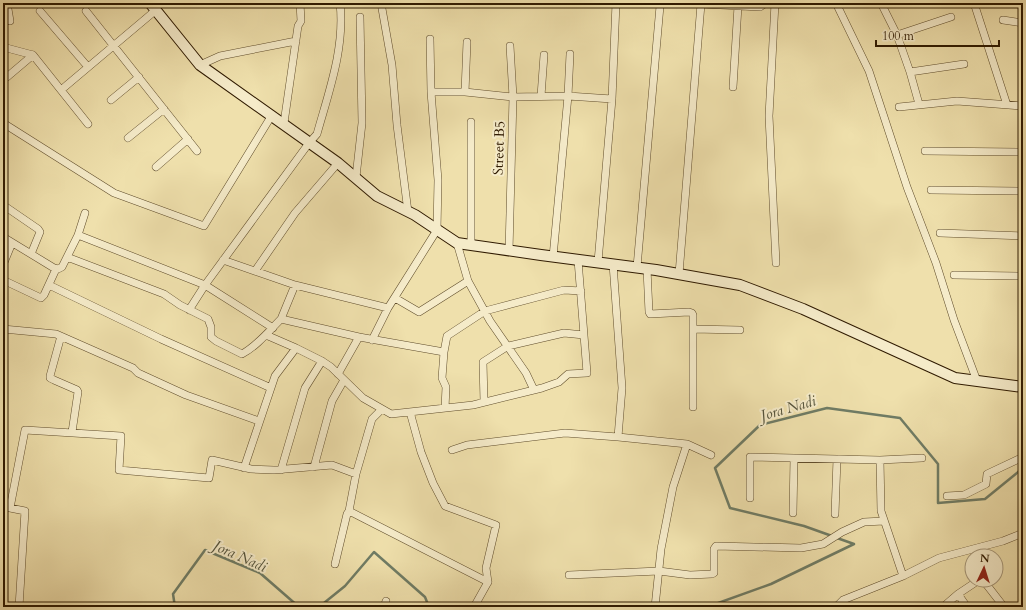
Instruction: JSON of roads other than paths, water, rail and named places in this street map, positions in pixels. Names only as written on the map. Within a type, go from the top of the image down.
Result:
[{"type":"street","points":[[8,3],[10,21]]},
{"type":"street","points":[[61,90],[113,46],[152,6],[166,3]]},
{"type":"street","points":[[284,123],[298,26],[301,21],[300,3]]},
{"type":"street","points":[[189,310],[204,285],[317,134],[338,58],[341,12],[340,3]]},
{"type":"street","points":[[381,3],[392,65],[397,124],[408,212]]},
{"type":"street","points":[[598,262],[612,99],[616,3]]},
{"type":"street","points":[[637,267],[660,6],[662,3]]},
{"type":"street","points":[[679,274],[699,3],[760,7],[766,3]]},
{"type":"street","points":[[775,3],[769,116],[776,263]]},
{"type":"street","points":[[836,3],[869,71],[907,188],[936,263],[954,320],[977,381]]},
{"type":"street","points":[[881,3],[897,35],[919,104]]},
{"type":"street","points":[[974,3],[1007,105]]},
{"type":"street","points":[[152,6],[200,65],[272,114],[309,143],[338,163],[356,177],[376,196],[408,212],[457,242],[509,251],[647,268],[740,285],[803,309],[955,378],[1023,387]]},
{"type":"street","points":[[732,87],[738,6]]},
{"type":"street","points":[[86,11],[197,151]]},
{"type":"street","points":[[40,12],[88,67]]},
{"type":"street","points":[[356,177],[362,123],[360,17]]},
{"type":"street","points":[[897,35],[951,17]]},
{"type":"street","points":[[1003,20],[1023,23]]},
{"type":"street","points":[[372,340],[388,308],[437,230],[438,180],[431,92],[430,39]]},
{"type":"street","points":[[200,65],[220,56],[296,41]]},
{"type":"street","points":[[465,92],[467,42]]},
{"type":"street","name":"Street B5","points":[[509,251],[513,97],[510,46]]},
{"type":"street","points":[[3,47],[34,55],[88,124]]},
{"type":"street","points":[[553,257],[568,96],[570,54]]},
{"type":"street","points":[[7,77],[34,55]]},
{"type":"street","points":[[541,96],[544,55]]},
{"type":"street","points":[[910,72],[964,64]]},
{"type":"street","points":[[111,100],[139,77]]},
{"type":"street","points":[[431,92],[465,92],[513,97],[568,96],[612,99]]},
{"type":"street","points":[[899,107],[957,101],[1023,106]]},
{"type":"street","points":[[128,138],[164,109]]},
{"type":"street","points":[[3,123],[114,193],[204,226],[272,114]]},
{"type":"street","points":[[471,122],[472,245]]},
{"type":"street","points":[[156,167],[188,139]]},
{"type":"street","points":[[925,151],[1023,152]]},
{"type":"street","points":[[255,271],[295,214],[338,163]]},
{"type":"street","points":[[931,190],[1023,191]]},
{"type":"street","points":[[3,205],[38,229],[40,232],[31,254]]},
{"type":"street","points":[[3,280],[39,298],[44,295],[56,269],[62,267],[78,235],[86,213]]},
{"type":"street","points":[[940,233],[1023,236]]},
{"type":"street","points":[[78,235],[204,285],[272,328]]},
{"type":"street","points":[[3,237],[56,269]]},
{"type":"street","points":[[457,242],[468,281],[485,311],[526,374],[534,390]]},
{"type":"street","points":[[3,265],[12,243]]},
{"type":"street","points":[[67,257],[164,294],[180,305],[208,319],[211,327],[211,337],[242,354],[266,335],[281,318],[295,285]]},
{"type":"street","points":[[223,260],[295,285],[388,308]]},
{"type":"street","points":[[266,335],[322,361],[331,367],[363,398],[391,414],[473,405],[534,390],[559,382],[568,374],[587,373],[578,260]]},
{"type":"street","points":[[613,264],[622,388],[618,437]]},
{"type":"street","points":[[647,268],[650,314],[692,313],[693,406]]},
{"type":"street","points":[[954,275],[1023,276]]},
{"type":"street","points":[[395,298],[419,312],[468,281]]},
{"type":"street","points":[[49,285],[161,339],[271,388]]},
{"type":"street","points":[[445,408],[446,386],[442,378],[447,336],[485,311],[564,290],[581,291]]},
{"type":"street","points":[[281,318],[372,340],[444,352]]},
{"type":"street","points":[[3,329],[56,334],[133,368],[138,373],[186,395],[260,421]]},
{"type":"street","points":[[693,330],[740,330]]},
{"type":"street","points":[[484,402],[483,362],[508,346],[564,333],[584,335]]},
{"type":"street","points":[[60,336],[50,378],[77,390],[78,392],[72,432]]},
{"type":"street","points":[[338,374],[359,337]]},
{"type":"street","points":[[244,468],[275,376],[296,348]]},
{"type":"street","points":[[281,470],[305,388],[322,361]]},
{"type":"street","points":[[314,467],[332,401],[344,380]]},
{"type":"street","points":[[335,564],[349,511],[356,474],[372,419],[382,409]]},
{"type":"street","points":[[410,412],[421,452],[433,483],[445,506],[496,525],[486,568],[488,582],[474,607]]},
{"type":"street","points":[[19,607],[25,511],[10,508],[25,430],[121,436],[119,470],[208,478],[212,460],[259,470],[281,470],[332,465],[356,474]]},
{"type":"street","points":[[452,450],[467,445],[565,433],[687,444],[711,455]]},
{"type":"street","points":[[655,607],[661,549],[673,487],[687,444]]},
{"type":"street","points":[[750,498],[750,457],[880,460],[922,458]]},
{"type":"street","points":[[947,496],[964,495],[986,484],[987,474],[1023,457]]},
{"type":"street","points":[[793,513],[794,458]]},
{"type":"street","points":[[835,514],[837,459]]},
{"type":"street","points":[[880,460],[881,511],[903,576]]},
{"type":"street","points":[[349,511],[488,582]]},
{"type":"street","points":[[569,575],[659,571],[690,575],[712,574],[714,573],[714,548],[716,546],[801,548],[823,544],[853,526],[864,522],[884,521]]},
{"type":"street","points":[[836,607],[843,600],[903,576],[939,558],[1003,541],[1023,532]]},
{"type":"street","points":[[943,607],[967,588]]},
{"type":"street","points":[[989,588],[1004,607]]},
{"type":"street","points":[[958,594],[968,607]]},
{"type":"waterway","name":"Jora Nadi","points":[[832,536],[804,526],[730,508],[715,468],[760,425],[827,408],[900,418],[938,464],[938,503],[985,499],[1023,468]]},
{"type":"waterway","name":"Jora Nadi","points":[[707,607],[771,584],[854,544],[837,538]]},
{"type":"waterway","name":"Jora Nadi","points":[[175,607],[173,594],[205,550],[260,573],[299,607]]},
{"type":"waterway","name":"Jora Nadi","points":[[319,607],[345,586],[374,552],[425,597],[429,607]]}]
